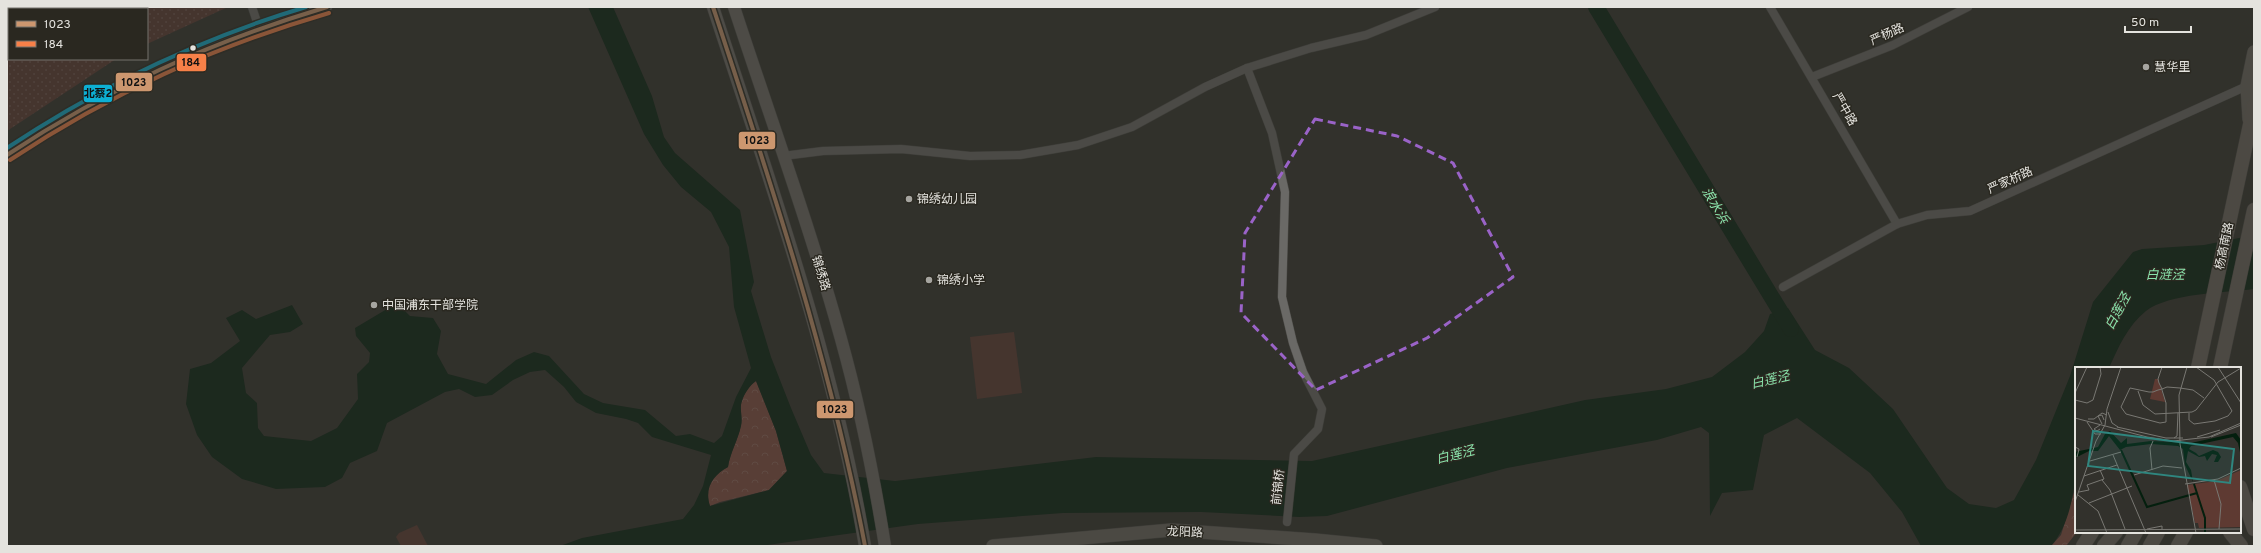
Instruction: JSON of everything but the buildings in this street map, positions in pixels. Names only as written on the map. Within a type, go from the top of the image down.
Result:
[{"type":"highway","name":"杨高南路","points":[[2198,367],[2254,106]]},
{"type":"highway","name":"杨高南路","points":[[2222,367],[2254,210]]},
{"type":"highway","points":[[2195,367],[2202,350]]},
{"type":"highway","points":[[2241,490],[2254,529]]},
{"type":"highway","points":[[2083,546],[2091,533]]},
{"type":"highway","points":[[2104,546],[2115,533]]},
{"type":"highway","points":[[2150,546],[2157,533]]},
{"type":"highway","points":[[2178,546],[2185,533]]},
{"type":"highway","points":[[2231,533],[2241,546]]},
{"type":"main road","name":"锦绣路","points":[[713,7],[803,282],[821,345],[849,461],[865,546]]},
{"type":"main road","name":"锦绣路","points":[[734,7],[841,339],[868,457],[885,546]]},
{"type":"main road","name":"杨高南路","points":[[2250,125],[2247,86],[2254,52]]},
{"type":"main road","name":"龙阳路","points":[[993,546],[1171,530],[1315,540],[1376,546]]},
{"type":"street","points":[[252,7],[259,28]]},
{"type":"street","points":[[7,155],[74,112],[130,82],[194,52],[259,28],[327,7]]},
{"type":"street","points":[[783,156],[824,151],[901,149],[970,156],[1020,155],[1078,145],[1132,127],[1205,87],[1247,68],[1311,48],[1366,34],[1435,7]]},
{"type":"street","name":"严中路","points":[[1770,7],[1897,224]]},
{"type":"street","name":"严杨路","points":[[1812,77],[1893,45],[1968,7]]},
{"type":"street","name":"前锦桥","points":[[1247,68],[1272,133],[1285,192],[1282,297],[1293,343],[1303,372],[1322,410],[1318,429],[1294,454],[1287,522]]},
{"type":"street","name":"严家桥路","points":[[1783,288],[1897,224],[1927,215],[1970,211],[2247,86]]},
{"type":"highlighted area","points":[[1315,119],[1397,136],[1453,163],[1513,277],[1427,338],[1316,390],[1241,313],[1245,233]]},
{"type":"shaded area","points":[[7,7],[228,7],[148,44],[148,8],[8,8],[8,60],[114,60],[7,131]]},
{"type":"shaded area","points":[[1014,332],[1022,393],[977,399],[970,337]]},
{"type":"shaded area","points":[[417,525],[428,546],[401,546],[396,537],[399,533]]},
{"type":"green space","points":[[756,381],[776,431],[787,471],[769,490],[720,502],[710,506],[708,499],[709,488],[714,478],[728,467],[741,425],[741,404],[748,390]]},
{"type":"green space","points":[[2075,489],[2075,533],[2076,533],[2066,546],[2051,546],[2061,535]]},
{"type":"water","points":[[588,7],[613,7],[652,96],[664,137],[675,153],[740,210],[754,282],[751,291],[771,357],[811,455],[824,473],[895,481],[1096,457],[1312,461],[1585,400],[1666,389],[1712,377],[1745,352],[1764,331],[1770,314],[1788,308],[1815,350],[1849,368],[1893,409],[1947,488],[1969,504],[1996,508],[2014,500],[2036,460],[2070,376],[2093,302],[2133,252],[2142,249],[2204,245],[2254,235],[2254,289],[2183,297],[2156,305],[2146,311],[2134,323],[2124,337],[2109,367],[2075,367],[2074,486],[2070,509],[2062,529],[2051,546],[1921,546],[1902,512],[1870,473],[1797,418],[1764,435],[1753,490],[1722,493],[1710,516],[1709,433],[1701,427],[1657,440],[1507,468],[1327,516],[1299,517],[1201,512],[1063,513],[918,524],[761,546],[560,546],[582,538],[683,519],[694,505],[703,486],[711,455],[652,437],[638,423],[596,413],[576,402],[564,387],[545,370],[530,372],[513,380],[492,395],[475,397],[459,389],[445,392],[387,423],[377,451],[350,463],[342,478],[325,487],[276,489],[242,479],[212,457],[197,435],[186,404],[190,369],[211,363],[240,341],[226,318],[242,310],[256,319],[292,305],[303,324],[290,332],[270,335],[242,368],[246,393],[257,403],[258,428],[264,436],[311,441],[337,428],[358,399],[357,374],[369,362],[370,353],[356,336],[355,328],[397,303],[410,316],[433,318],[441,331],[437,354],[448,374],[486,384],[516,360],[534,352],[549,356],[584,394],[603,403],[645,410],[676,436],[690,434],[714,443],[722,436],[736,397],[751,368],[734,307],[729,247],[711,212],[681,187],[663,165],[644,134]],"holes":[[[756,381],[776,431],[787,471],[769,490],[710,506],[708,499],[709,488],[714,478],[728,467],[741,426],[742,401],[744,395]]]},
{"type":"waterway","name":"浪水浜","points":[[1596,7],[1791,329]]},
{"type":"transit line","name":"北蔡2","points":[[7,148],[78,104],[151,66],[227,34],[306,7]]},
{"type":"transit line","name":"1023","points":[[7,155],[83,109],[161,69],[242,35],[327,7]]},
{"type":"transit line","name":"1023","points":[[713,7],[778,207],[817,341],[851,477],[865,546]]},
{"type":"transit line","name":"184","points":[[10,160],[86,114],[164,74],[244,41],[329,13]]},
{"type":"place","name":"慧华里","points":[[2146,67]]},
{"type":"place","name":"锦绣幼儿园","points":[[909,199]]},
{"type":"place","name":"锦绣小学","points":[[929,280]]},
{"type":"place","name":"中国浦东干部学院","points":[[374,305]]},
{"type":"water label","name":"白涟泾","points":[[2165,274]]},
{"type":"water label","name":"白莲泾","points":[[2117,311]]},
{"type":"water label","name":"白莲泾","points":[[1770,379]]},
{"type":"water label","name":"白莲泾","points":[[1455,454]]}]
